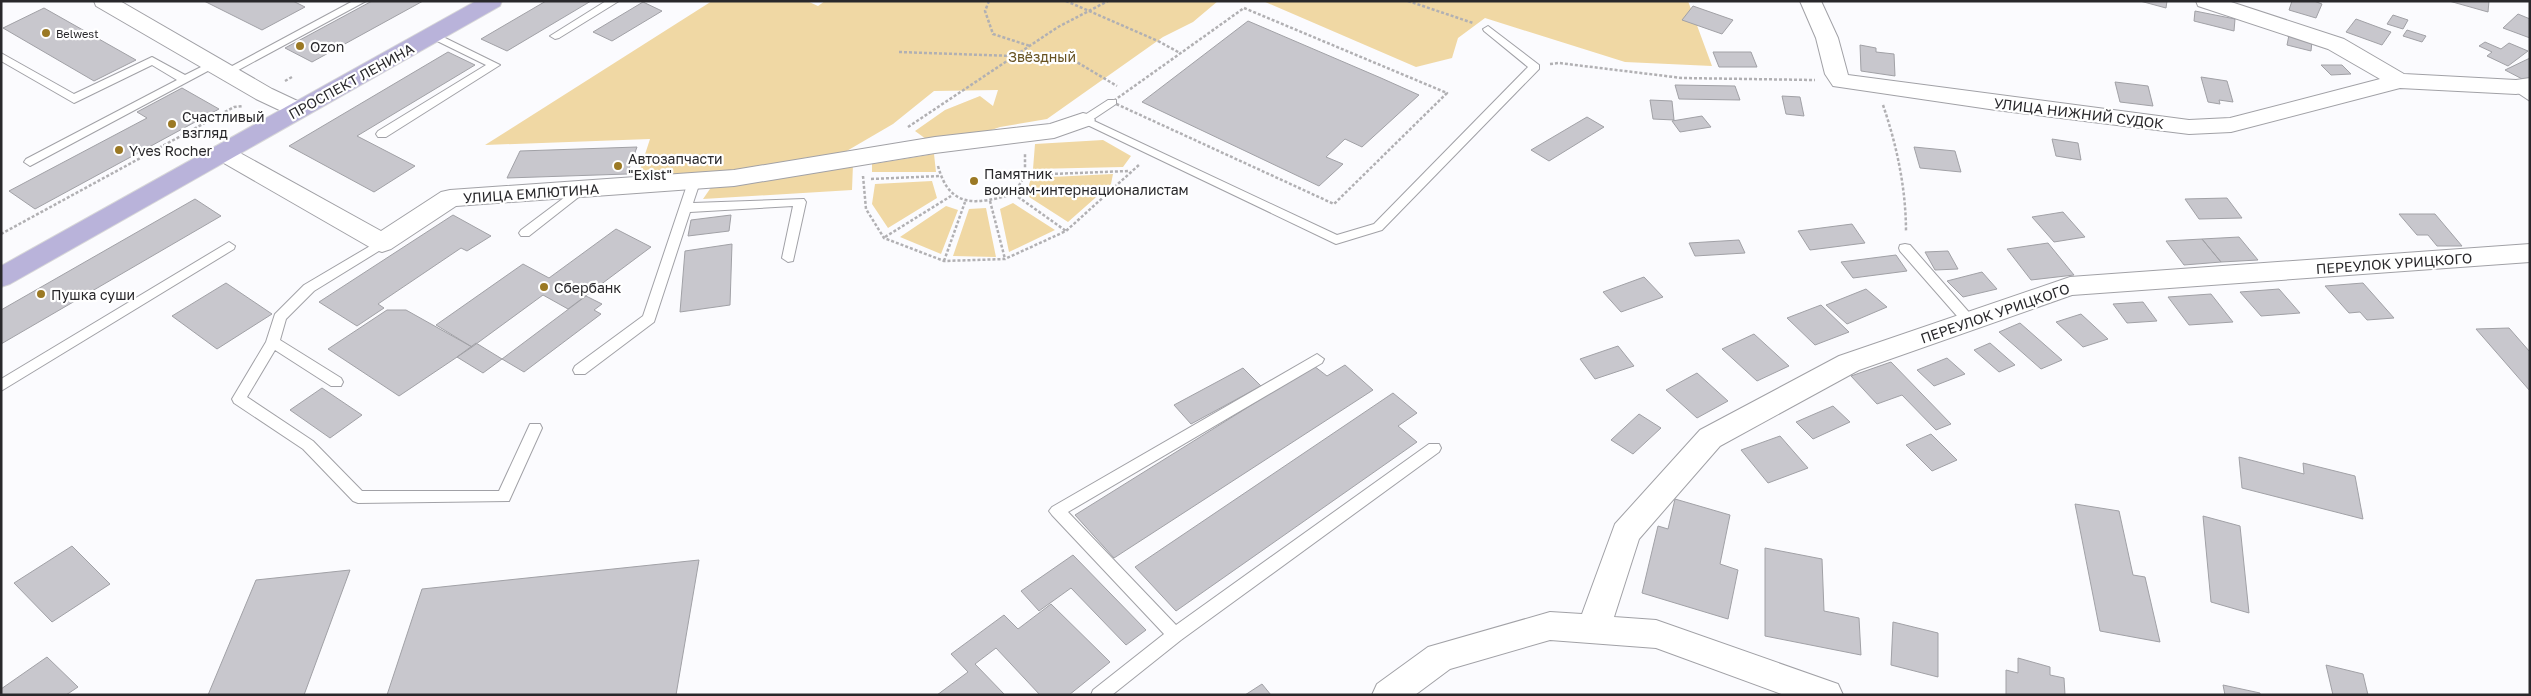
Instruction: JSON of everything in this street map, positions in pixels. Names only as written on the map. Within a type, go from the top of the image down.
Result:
[{"type":"main road","name":"ПРОСПЕКТ ЛЕНИНА","points":[[1,278],[224,154],[298,110],[492,1]]},
{"type":"street","points":[[104,1],[264,94],[298,110]]},
{"type":"street","name":"УЛИЦА НИЖНИЙ СУДОК","points":[[1810,1],[1827,38],[1836,74],[1841,81],[1996,103],[2189,126],[2231,125],[2296,107],[2357,94],[2399,81]]},
{"type":"street","points":[[2206,1],[2336,44],[2399,81],[2525,90]]},
{"type":"street","name":"УЛИЦА ЕМЛЮТИНА","points":[[382,243],[450,198],[694,182],[863,168],[935,146],[1054,131],[1083,120]]},
{"type":"street","points":[[224,154],[382,243]]},
{"type":"street","name":"ПЕРЕУЛОК УРИЦКОГО","points":[[1593,630],[1626,533],[1710,438],[1848,363],[2070,286],[2530,253]]},
{"type":"street","points":[[1389,695],[1440,657],[1550,626],[1656,634],[1826,695]]},
{"type":"lane","points":[[30,162],[185,80],[220,69],[361,1]]},
{"type":"lane","points":[[555,36],[614,1]]},
{"type":"lane","points":[[1083,120],[1336,240],[1378,227],[1535,67],[1488,29]]},
{"type":"lane","points":[[382,134],[494,65],[433,35]]},
{"type":"lane","points":[[1,56],[74,99],[152,60],[185,80]]},
{"type":"lane","points":[[1083,120],[1112,102]]},
{"type":"lane","points":[[580,370],[649,319],[694,182]]},
{"type":"lane","points":[[525,233],[581,189]]},
{"type":"lane","points":[[686,208],[800,202],[788,258]]},
{"type":"lane","points":[[382,243],[309,288],[280,317],[273,342],[239,400],[308,445],[358,497],[504,497],[535,428]]},
{"type":"lane","points":[[1,386],[229,246]]},
{"type":"lane","points":[[1905,248],[1969,321]]},
{"type":"lane","points":[[273,342],[336,382]]},
{"type":"lane","points":[[1175,635],[1057,511],[1317,359]]},
{"type":"lane","points":[[1099,695],[1175,635],[1434,448]]},
{"type":"path","points":[[989,1],[985,11],[993,34],[1030,46]]},
{"type":"path","points":[[1066,1],[1158,41],[1180,53]]},
{"type":"path","points":[[902,131],[1058,27],[1108,1]]},
{"type":"path","points":[[1408,1],[1448,13],[1488,29]]},
{"type":"path","points":[[1244,8],[1447,93],[1334,204],[1112,102],[1244,8]]},
{"type":"path","points":[[899,52],[972,53],[1013,57],[1070,58],[1108,82]]},
{"type":"path","points":[[1535,67],[1559,63],[1682,78],[1817,80]]},
{"type":"path","points":[[1,234],[234,107],[242,107],[292,77]]},
{"type":"path","points":[[1885,112],[1891,132],[1906,219],[1905,248]]},
{"type":"path","points":[[935,146],[940,176],[951,196],[965,202],[990,201],[1014,194],[1025,175],[1025,135]]},
{"type":"path","points":[[940,176],[863,168],[866,209],[884,238],[944,261],[1004,259],[1066,231],[1130,171],[1155,155]]},
{"type":"path","points":[[1025,175],[1130,171]]},
{"type":"path","points":[[1014,194],[1066,231]]},
{"type":"path","points":[[884,238],[951,196]]},
{"type":"path","points":[[990,201],[1004,259]]},
{"type":"path","points":[[944,261],[965,202]]},
{"type":"green space","name":"Звёздный","points":[[712,1],[807,1],[818,6],[825,1],[1218,1],[1193,22],[1163,37],[1047,119],[1000,127],[969,138],[926,139],[915,131],[945,110],[980,96],[993,106],[998,90],[934,91],[893,124],[845,152],[804,158],[749,171],[636,182],[650,139],[485,145]]},
{"type":"green space","points":[[1263,1],[1688,1],[1712,66],[1625,62],[1485,18],[1458,38],[1452,58],[1416,67]]},
{"type":"green space","points":[[1103,140],[1131,156],[1123,167],[1033,169],[1035,144]]},
{"type":"green space","points":[[934,154],[936,172],[872,172],[872,164]]},
{"type":"green space","points":[[853,164],[852,190],[703,199],[712,186]]},
{"type":"green space","points":[[1113,174],[1111,184],[1068,222],[1026,195],[1031,178]]},
{"type":"green space","points":[[932,181],[937,198],[888,228],[872,204],[875,184]]},
{"type":"green space","points":[[1013,203],[1055,230],[1009,252],[1000,209]]},
{"type":"green space","points":[[946,206],[958,210],[941,254],[900,237]]},
{"type":"green space","points":[[986,208],[996,257],[953,256],[969,209]]},
{"type":"building","points":[[204,1],[293,1],[305,7],[262,30]]},
{"type":"building","points":[[372,1],[423,1],[312,62],[285,48]]},
{"type":"building","points":[[546,1],[591,1],[507,51],[481,39]]},
{"type":"building","points":[[2140,1],[2167,1],[2166,8]]},
{"type":"building","points":[[2292,1],[2314,1],[2322,4],[2316,18],[2289,10]]},
{"type":"building","points":[[2449,1],[2489,1],[2488,12]]},
{"type":"building","points":[[643,2],[662,11],[612,41],[593,32]]},
{"type":"building","points":[[1693,6],[1733,20],[1722,34],[1682,20]]},
{"type":"building","points":[[44,8],[136,60],[94,81],[3,28]]},
{"type":"building","points":[[2195,11],[2235,19],[2234,31],[2194,21]]},
{"type":"building","points":[[2518,14],[2530,19],[2530,38],[2503,28]]},
{"type":"building","points":[[2393,15],[2408,20],[2403,29],[2387,24]]},
{"type":"building","points":[[2356,19],[2391,32],[2382,45],[2346,32]]},
{"type":"building","points":[[1248,21],[1419,95],[1362,147],[1345,139],[1326,157],[1343,164],[1319,186],[1142,102]]},
{"type":"building","points":[[2407,30],[2426,36],[2422,42],[2403,36]]},
{"type":"building","points":[[2289,35],[2312,41],[2311,51],[2287,45]]},
{"type":"building","points":[[2485,42],[2501,49],[2509,43],[2528,51],[2508,66],[2487,56],[2492,52],[2479,46]]},
{"type":"building","points":[[1860,45],[1876,48],[1876,52],[1894,54],[1895,76],[1861,71]]},
{"type":"building","points":[[448,52],[475,65],[357,136],[415,166],[374,192],[289,146]]},
{"type":"building","points":[[1713,52],[1751,52],[1757,67],[1719,67]]},
{"type":"building","points":[[2530,58],[2530,80],[2526,81],[2505,70]]},
{"type":"building","points":[[2321,65],[2342,65],[2351,74],[2331,75]]},
{"type":"building","points":[[2201,77],[2227,81],[2233,102],[2219,100],[2220,104],[2208,102]]},
{"type":"building","points":[[2115,82],[2148,86],[2153,106],[2120,102]]},
{"type":"building","points":[[1675,85],[1735,86],[1740,100],[1679,99]]},
{"type":"building","points":[[182,88],[219,109],[35,209],[9,191],[147,118],[137,112]]},
{"type":"building","points":[[1782,96],[1800,97],[1804,116],[1786,114]]},
{"type":"building","points":[[1650,100],[1672,101],[1674,120],[1653,119]]},
{"type":"building","points":[[1702,116],[1711,127],[1680,132],[1672,121]]},
{"type":"building","points":[[1587,117],[1604,127],[1549,161],[1531,150]]},
{"type":"building","points":[[2052,139],[2078,143],[2081,160],[2056,156]]},
{"type":"building","points":[[637,147],[627,174],[507,178],[520,151]]},
{"type":"building","points":[[1914,147],[1955,151],[1961,172],[1920,168]]},
{"type":"building","points":[[2227,198],[2242,218],[2199,219],[2185,199]]},
{"type":"building","points":[[195,199],[221,216],[1,344],[1,310]]},
{"type":"building","points":[[2063,212],[2085,237],[2054,242],[2032,217]]},
{"type":"building","points":[[2399,214],[2435,214],[2462,246],[2437,246],[2428,235],[2417,235]]},
{"type":"building","points":[[453,215],[491,236],[467,251],[461,248],[378,304],[384,308],[357,326],[319,302]]},
{"type":"building","points":[[731,215],[729,231],[688,236],[691,220]]},
{"type":"building","points":[[1852,224],[1865,243],[1810,250],[1798,231]]},
{"type":"building","name":"Сбербанк","points":[[616,229],[651,247],[568,309],[543,295],[472,347],[436,325],[523,264],[549,278]]},
{"type":"building","points":[[2239,237],[2258,260],[2221,262],[2202,239]]},
{"type":"building","points":[[2202,239],[2221,262],[2184,265],[2166,241]]},
{"type":"building","points":[[1739,240],[1745,253],[1695,256],[1689,243]]},
{"type":"building","points":[[2048,243],[2074,275],[2031,280],[2007,249]]},
{"type":"building","points":[[732,244],[730,305],[680,312],[685,251]]},
{"type":"building","points":[[1948,251],[1958,269],[1935,270],[1925,252]]},
{"type":"building","points":[[1896,255],[1907,271],[1853,278],[1841,262]]},
{"type":"building","points":[[1982,272],[1997,289],[1963,297],[1947,281]]},
{"type":"building","points":[[1644,277],[1663,297],[1621,312],[1603,292]]},
{"type":"building","points":[[226,283],[272,314],[217,349],[172,316]]},
{"type":"building","points":[[2363,283],[2394,318],[2367,320],[2360,312],[2349,313],[2325,286]]},
{"type":"building","points":[[1866,289],[1887,307],[1847,324],[1826,305]]},
{"type":"building","points":[[2279,289],[2300,313],[2261,316],[2240,292]]},
{"type":"building","points":[[2211,294],[2233,322],[2189,325],[2168,297]]},
{"type":"building","points":[[586,296],[602,304],[594,310],[601,314],[524,372],[502,359]]},
{"type":"building","points":[[2143,302],[2157,321],[2127,323],[2113,304]]},
{"type":"building","points":[[1821,305],[1849,332],[1815,345],[1787,318]]},
{"type":"building","points":[[387,310],[406,310],[472,347],[399,396],[328,349]]},
{"type":"building","points":[[2081,314],[2108,339],[2083,347],[2056,322]]},
{"type":"building","points":[[2020,323],[2062,360],[2041,369],[1999,332]]},
{"type":"building","points":[[2509,328],[2530,352],[2530,391],[2476,329]]},
{"type":"building","points":[[1754,334],[1789,366],[1757,381],[1722,349]]},
{"type":"building","points":[[476,343],[502,359],[483,373],[457,357]]},
{"type":"building","points":[[1990,343],[2015,365],[1999,372],[1974,350]]},
{"type":"building","points":[[1618,346],[1634,366],[1595,379],[1580,359]]},
{"type":"building","points":[[1947,358],[1965,374],[1934,386],[1917,370]]},
{"type":"building","points":[[1891,362],[1951,424],[1936,430],[1902,395],[1877,404],[1851,376]]},
{"type":"building","points":[[1345,365],[1373,390],[1114,558],[1075,515],[1314,366],[1327,376]]},
{"type":"building","points":[[1243,368],[1261,386],[1191,424],[1174,405]]},
{"type":"building","points":[[1697,373],[1728,401],[1697,418],[1666,390]]},
{"type":"building","points":[[322,388],[362,415],[330,438],[290,410]]},
{"type":"building","points":[[1393,393],[1417,413],[1398,426],[1417,442],[1176,611],[1135,567]]},
{"type":"building","points":[[1833,406],[1850,422],[1813,439],[1796,422]]},
{"type":"building","points":[[1639,414],[1661,428],[1633,454],[1611,440]]},
{"type":"building","points":[[1931,434],[1957,460],[1932,471],[1906,445]]},
{"type":"building","points":[[1780,436],[1808,468],[1768,483],[1741,450]]},
{"type":"building","points":[[2239,457],[2304,474],[2303,463],[2355,476],[2363,519],[2242,488]]},
{"type":"building","points":[[1675,499],[1730,515],[1720,564],[1738,570],[1728,619],[1642,593],[1658,526],[1668,529]]},
{"type":"building","points":[[2075,504],[2119,511],[2133,575],[2145,577],[2160,642],[2100,631]]},
{"type":"building","points":[[2203,516],[2240,526],[2249,613],[2211,602]]},
{"type":"building","points":[[72,546],[110,584],[52,622],[14,583]]},
{"type":"building","points":[[1765,548],[1822,559],[1824,611],[1859,618],[1861,655],[1765,636]]},
{"type":"building","points":[[1073,555],[1146,630],[1126,645],[1071,588],[1039,611],[1021,591]]},
{"type":"building","points":[[699,560],[676,695],[387,695],[422,589]]},
{"type":"building","points":[[350,570],[304,695],[208,695],[256,580]]},
{"type":"building","points":[[1051,604],[1110,662],[1069,695],[1040,695],[996,648],[975,664],[1005,695],[937,695],[968,672],[951,654],[1004,615],[1018,629]]},
{"type":"building","points":[[1893,622],[1938,633],[1938,677],[1891,665]]},
{"type":"building","points":[[47,657],[78,687],[66,695],[1,695],[1,689]]},
{"type":"building","points":[[2018,658],[2050,667],[2050,675],[2064,678],[2065,695],[2006,695],[2006,670],[2018,673]]},
{"type":"building","points":[[2326,665],[2363,674],[2368,695],[2333,695]]},
{"type":"building","points":[[1262,684],[1271,695],[1245,695]]},
{"type":"building","points":[[2223,685],[2260,693],[2260,695],[2225,695]]},
{"type":"place","name":"Belwest","points":[[46,33]]},
{"type":"place","name":"Ozon","points":[[300,46]]},
{"type":"place","name":"Счастливый взгляд","points":[[172,124]]},
{"type":"place","name":"Yves Rocher","points":[[119,150]]},
{"type":"place","name":"Автозапчасти \"Exist\"","points":[[618,166]]},
{"type":"place","name":"Памятник воинам-интернационалистам","points":[[974,181]]},
{"type":"place","name":"Сбербанк","points":[[544,287]]},
{"type":"place","name":"Пушка суши","points":[[41,294]]}]
